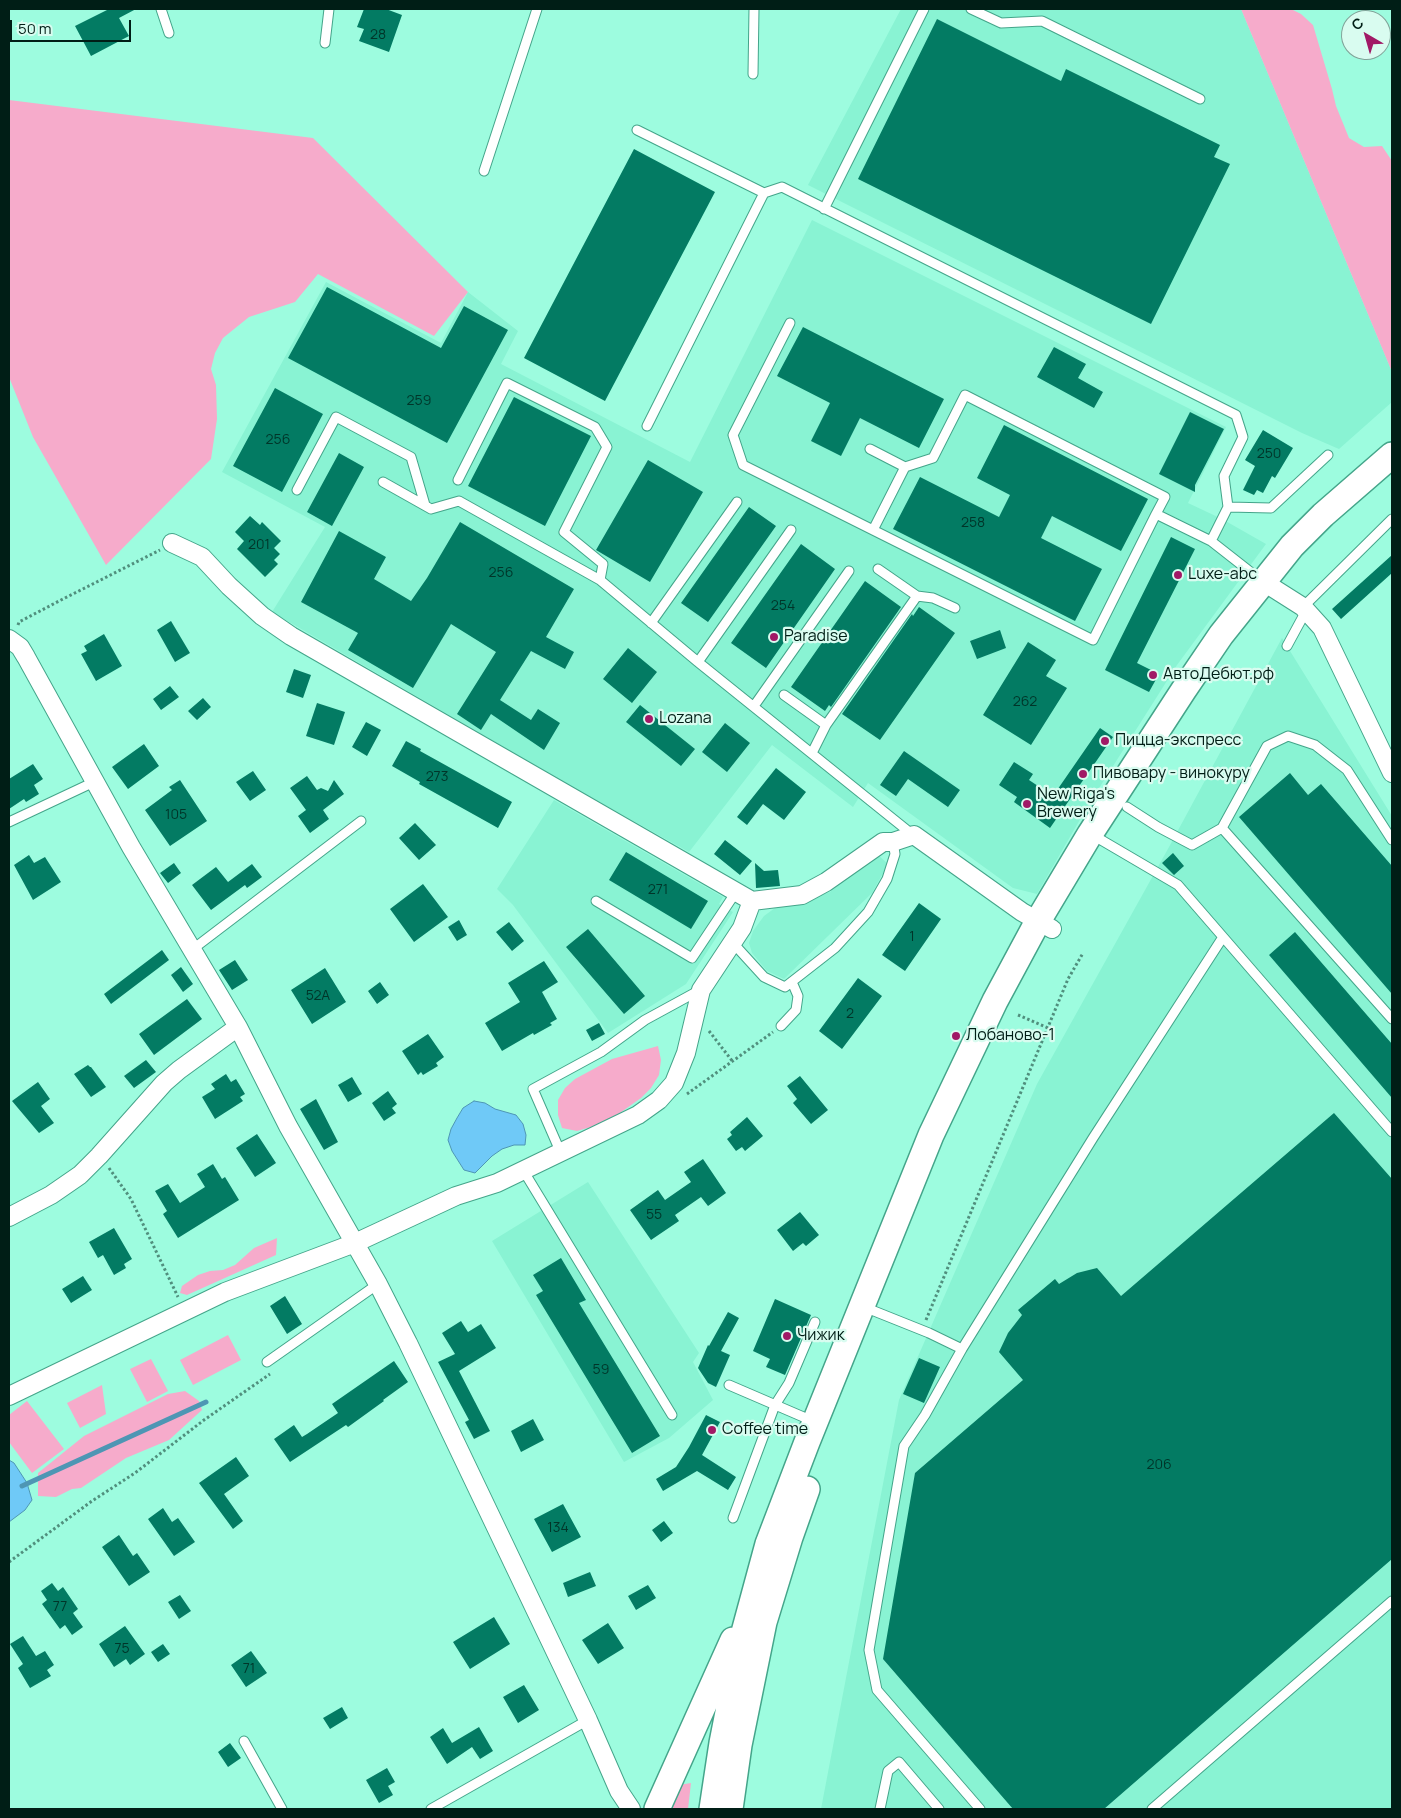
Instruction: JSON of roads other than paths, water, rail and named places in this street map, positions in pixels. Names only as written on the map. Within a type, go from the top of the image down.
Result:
[{"type":"main road","points":[[1097,838],[1127,807],[1234,645],[1292,546],[1317,521],[1392,455]]},
{"type":"main road","points":[[712,1809],[764,1622],[790,1537],[931,1135],[970,1050],[1005,981],[1045,925],[1183,691],[1221,635],[1333,525],[1392,475]]},
{"type":"main road","points":[[730,1809],[730,1744],[743,1636],[768,1544],[815,1422],[870,1309]]},
{"type":"main road","points":[[657,1809],[754,1594]]},
{"type":"main road","points":[[688,1742],[730,1744]]},
{"type":"street","points":[[172,543],[202,557],[229,586],[256,610],[291,636],[752,901],[802,895],[826,882],[882,842],[893,842],[914,835],[1022,912],[1045,925]]},
{"type":"street","points":[[1269,586],[1305,609],[1322,628],[1392,774]]},
{"type":"street","points":[[10,639],[20,647],[26,657],[94,782],[238,1027],[288,1126],[378,1284],[588,1720],[619,1791],[631,1809]]},
{"type":"street","points":[[9,1396],[225,1292],[355,1243],[456,1196],[497,1183],[638,1115],[659,1100],[674,1084],[686,1053],[701,990],[742,928],[752,901]]},
{"type":"street","points":[[9,1217],[50,1195],[80,1175],[171,1076],[238,1027]]},
{"type":"lane","points":[[161,9],[169,32]]},
{"type":"lane","points":[[325,43],[329,9]]},
{"type":"lane","points":[[484,171],[537,9]]},
{"type":"lane","points":[[753,74],[754,9]]},
{"type":"lane","points":[[824,209],[924,9]]},
{"type":"lane","points":[[971,9],[1001,24],[1042,21],[1200,99]]},
{"type":"lane","points":[[637,130],[764,193],[782,187],[1236,415],[1243,437],[1224,476],[1228,506],[1211,541]]},
{"type":"lane","points":[[647,426],[764,193]]},
{"type":"lane","points":[[790,323],[734,435],[743,464],[873,530],[1093,640],[1165,496],[965,395],[932,458],[905,467],[873,530]]},
{"type":"lane","points":[[458,480],[507,383],[594,427],[608,447],[564,532],[603,564],[600,580]]},
{"type":"lane","points":[[297,490],[336,417],[411,457],[425,505]]},
{"type":"lane","points":[[870,449],[905,467]]},
{"type":"lane","points":[[1228,506],[1271,508],[1328,455]]},
{"type":"lane","points":[[383,482],[431,509],[459,501],[600,580],[698,662],[914,835]]},
{"type":"lane","points":[[651,623],[737,502]]},
{"type":"lane","points":[[1156,514],[1211,541],[1269,586]]},
{"type":"lane","points":[[1288,646],[1305,609],[1392,519]]},
{"type":"lane","points":[[698,662],[791,530]]},
{"type":"lane","points":[[878,569],[917,596],[933,598],[955,608]]},
{"type":"lane","points":[[754,706],[850,571]]},
{"type":"lane","points":[[812,753],[826,725],[917,596]]},
{"type":"lane","points":[[784,695],[826,725]]},
{"type":"lane","points":[[1127,807],[1158,827],[1192,845],[1222,828],[1267,746],[1288,736],[1315,745],[1347,770],[1392,840]]},
{"type":"lane","points":[[9,822],[94,782]]},
{"type":"lane","points":[[193,949],[361,821]]},
{"type":"lane","points":[[1222,828],[1392,1019]]},
{"type":"lane","points":[[1097,838],[1178,885],[1392,1132]]},
{"type":"lane","points":[[733,942],[764,977],[785,987],[835,948],[868,912],[887,880],[895,854],[893,842]]},
{"type":"lane","points":[[596,901],[692,958],[736,892]]},
{"type":"lane","points":[[980,1809],[877,1690],[869,1650],[904,1446],[925,1415],[962,1349],[1093,1138],[1223,937]]},
{"type":"lane","points":[[781,1026],[796,1010],[798,996],[792,982]]},
{"type":"lane","points":[[560,1151],[533,1089],[601,1052],[645,1020],[701,990]]},
{"type":"lane","points":[[523,1170],[672,1415]]},
{"type":"lane","points":[[267,1362],[378,1284]]},
{"type":"lane","points":[[870,1309],[962,1349]]},
{"type":"lane","points":[[733,1518],[775,1405],[789,1383],[815,1322]]},
{"type":"lane","points":[[728,1385],[815,1422]]},
{"type":"lane","points":[[1152,1809],[1392,1601]]},
{"type":"lane","points":[[432,1809],[588,1720]]},
{"type":"lane","points":[[244,1741],[282,1809]]},
{"type":"lane","points":[[880,1809],[888,1771],[899,1762],[939,1809]]},
{"type":"water","points":[[474,1101],[485,1103],[495,1109],[516,1115],[523,1124],[526,1135],[525,1145],[514,1145],[502,1149],[475,1173],[464,1170],[452,1151],[448,1140],[451,1129],[463,1108]]},
{"type":"water","points":[[9,1460],[14,1463],[27,1483],[32,1500],[25,1510],[9,1522]]},
{"type":"waterway","points":[[22,1486],[206,1402]]},
{"type":"place","name":"Luxe-abc","points":[[1178,575]]},
{"type":"place","name":"Paradise","points":[[774,637]]},
{"type":"place","name":"АвтоДебют.рф","points":[[1153,675]]},
{"type":"place","name":"Lozana","points":[[649,719]]},
{"type":"place","name":"Пицца-экспресс","points":[[1105,741]]},
{"type":"place","name":"Пивовару - винокуру","points":[[1083,774]]},
{"type":"place","name":"New Riga's Brewery","points":[[1027,804]]},
{"type":"place","name":"Лобаново-1","points":[[956,1036]]},
{"type":"place","name":"Чижик","points":[[787,1336]]},
{"type":"place","name":"Coffee time","points":[[712,1430]]}]
